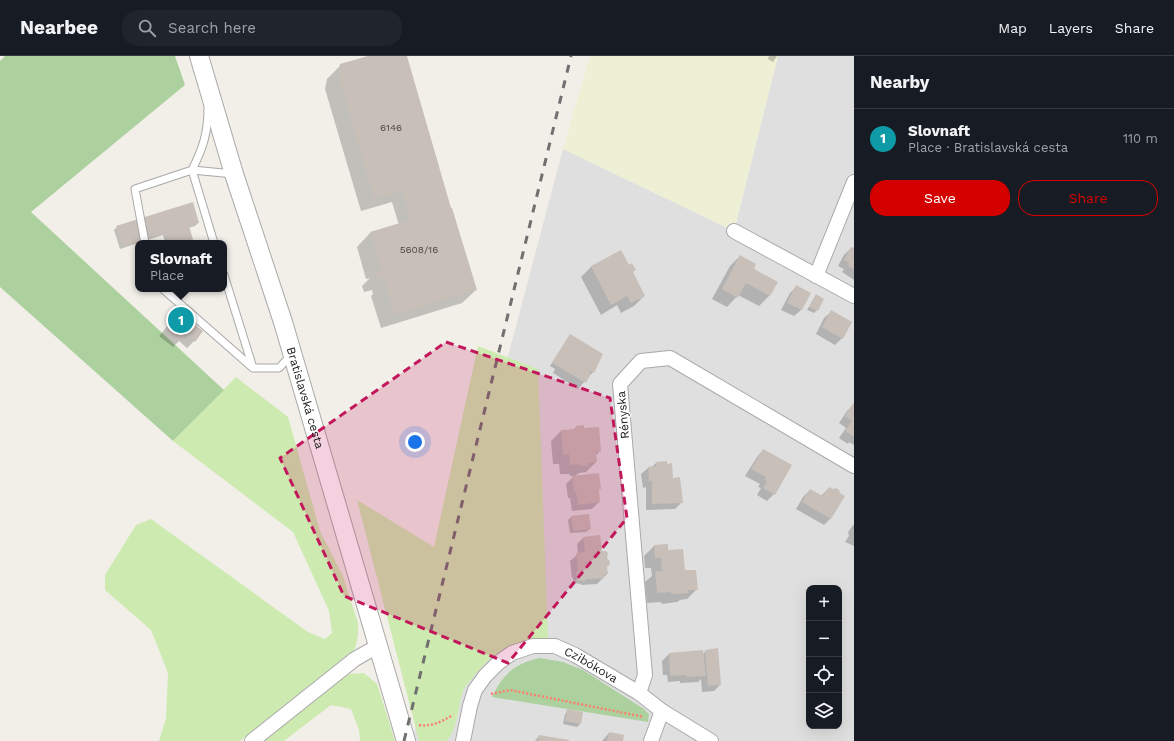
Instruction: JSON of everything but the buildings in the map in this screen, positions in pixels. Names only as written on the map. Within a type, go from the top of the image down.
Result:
[{"type":"street","name":"Bratislavská cesta","points":[[200,56],[234,174],[292,354],[406,741]]},
{"type":"street","points":[[816,276],[854,182]]},
{"type":"street","points":[[734,231],[854,296]]},
{"type":"street","name":"Rényska","points":[[639,693],[645,675],[620,384],[640,361],[670,358],[854,466]]},
{"type":"street","points":[[252,741],[355,659],[378,646]]},
{"type":"street","name":"Czibókova","points":[[463,740],[475,690],[485,676],[498,663],[512,653],[533,646],[555,646],[575,655],[639,693],[662,711],[711,741]]},
{"type":"street","points":[[651,741],[662,711]]},
{"type":"lane","points":[[207,82],[208,126],[201,152],[192,170],[213,240]]},
{"type":"lane","points":[[144,240],[135,190],[192,170],[234,174]]},
{"type":"lane","points":[[227,285],[253,368]]},
{"type":"lane","points":[[166,292],[253,368],[278,368],[292,354]]},
{"type":"path","points":[[398,716],[415,724],[425,726],[438,724],[494,692],[510,690],[644,717]]},
{"type":"highlighted area","points":[[446,342],[610,398],[627,518],[508,663],[344,596],[280,458]]},
{"type":"shaded area","points":[[778,56],[854,56],[854,741],[412,741],[503,375],[563,149],[734,231]]},
{"type":"green space","points":[[5,56],[175,56],[185,85],[31,212],[224,390],[173,441],[0,287],[0,61]]},
{"type":"green space","points":[[590,56],[778,56],[734,231],[563,149]]},
{"type":"green space","points":[[478,346],[538,369],[548,638],[515,644],[506,648],[489,660],[464,689],[456,723],[447,741],[419,741],[357,500],[434,547]]},
{"type":"green space","points":[[236,377],[288,417],[320,531],[343,576],[358,623],[358,636],[355,649],[240,741],[159,741],[166,718],[168,673],[151,630],[105,590],[105,575],[136,525],[151,519],[308,632],[325,639],[332,633],[329,611],[293,532],[173,441]]},
{"type":"green space","points":[[540,658],[563,662],[583,670],[644,709],[649,714],[648,722],[492,697],[500,682],[510,671],[523,663]]},
{"type":"green space","points":[[364,673],[377,684],[395,741],[360,741],[359,730],[351,709],[331,705],[284,741],[264,741],[348,674]]},
{"type":"railway","points":[[404,741],[571,56]]},
{"type":"place","name":"Slovnaft","points":[[181,320]]}]
